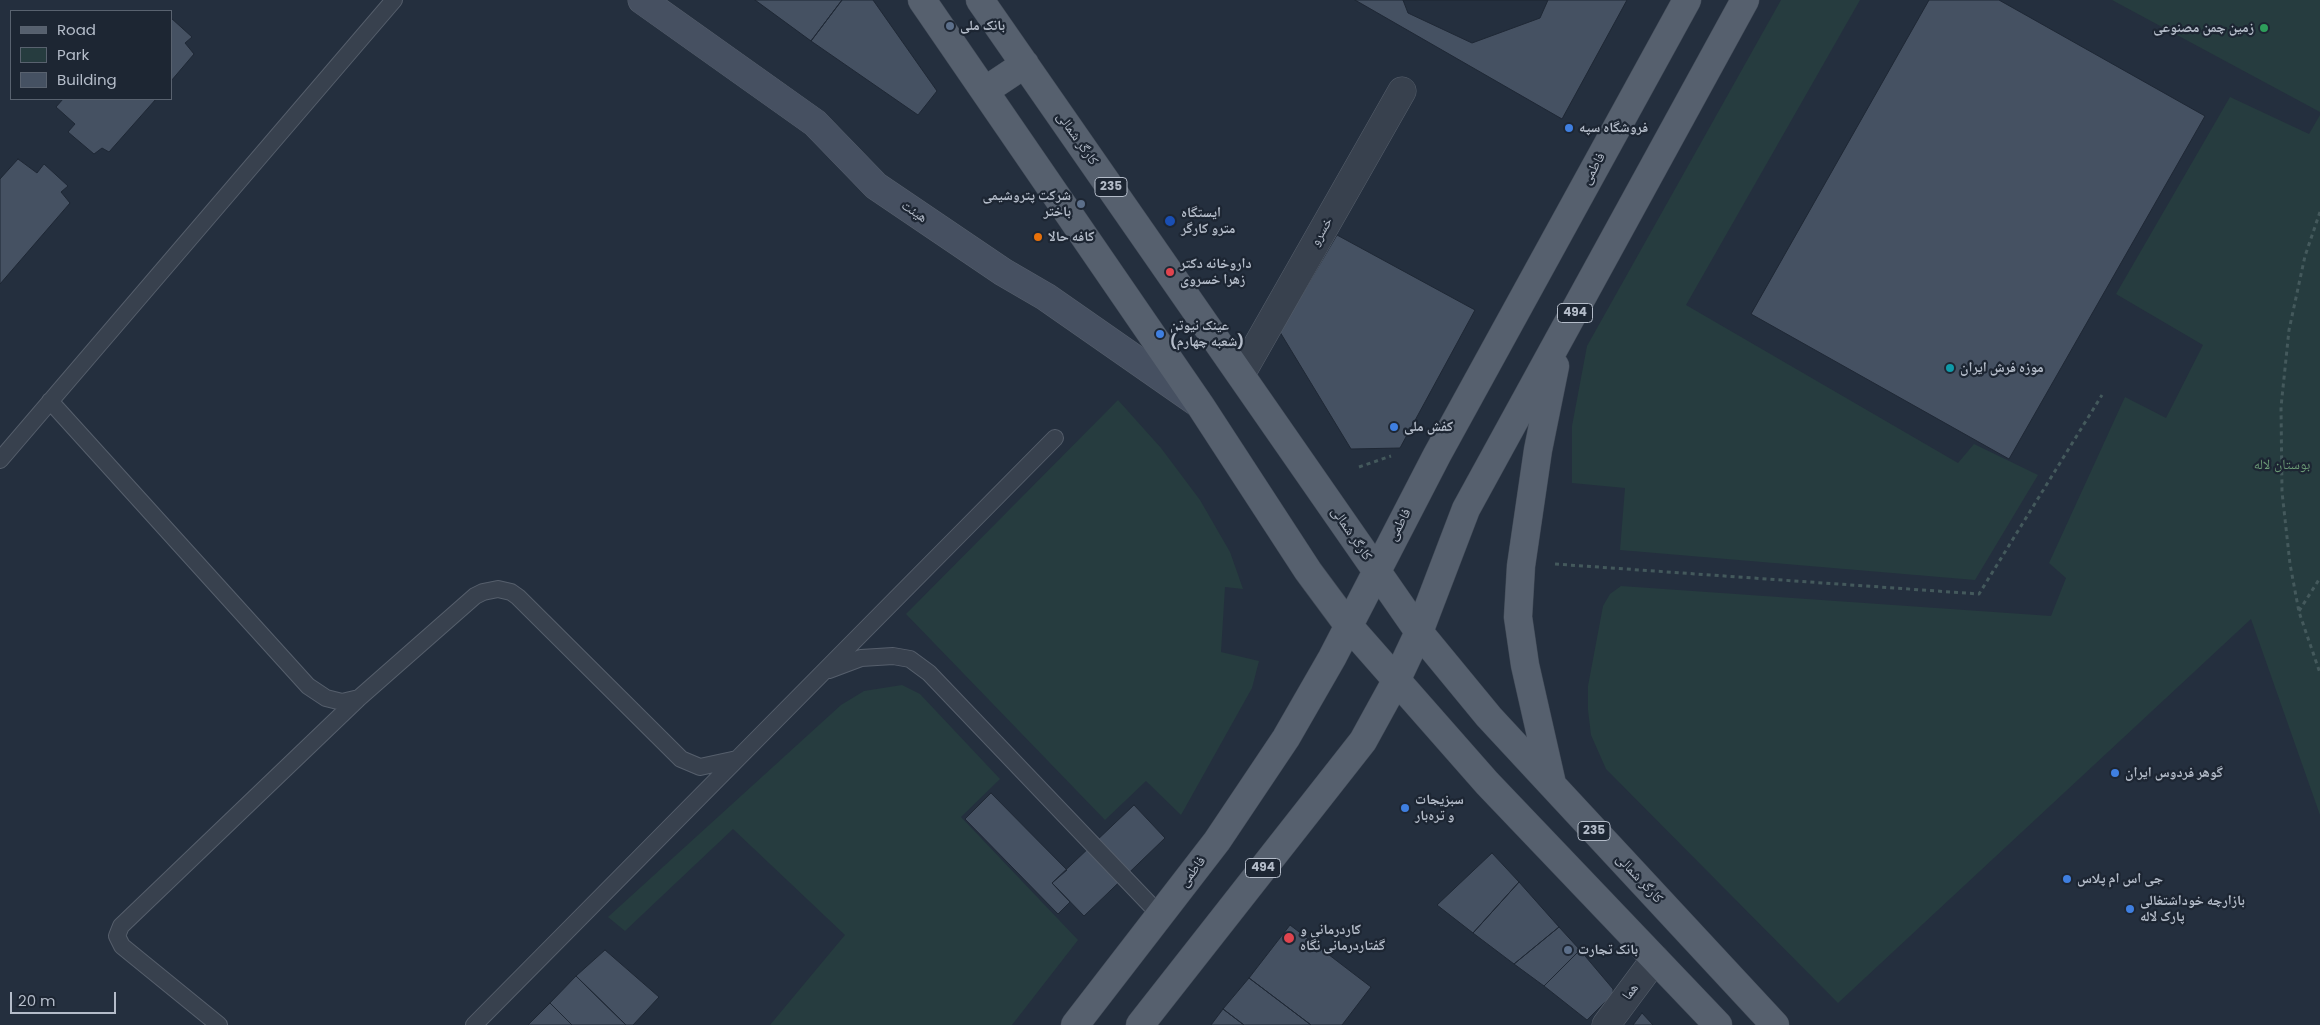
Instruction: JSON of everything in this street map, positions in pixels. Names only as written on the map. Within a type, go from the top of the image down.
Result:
[{"type":"main road","points":[[922,0],[986,90],[1200,405],[1308,571],[1348,625],[1487,784],[1718,1025]]},
{"type":"main road","name":"کارگر شمالی","points":[[980,0],[1419,632],[1490,717],[1775,1025]]},
{"type":"main road","name":"فاطمی","points":[[1075,1025],[1217,841],[1286,738],[1316,687],[1436,455],[1686,0]]},
{"type":"main road","name":"494","points":[[1140,1025],[1363,741],[1396,681],[1419,632],[1466,509],[1745,0]]},
{"type":"main road","points":[[986,90],[1025,64]]},
{"type":"main road","points":[[1553,786],[1525,665],[1518,617],[1521,566],[1538,450],[1559,342]]},
{"type":"main road","points":[[1655,959],[1683,926]]},
{"type":"street","name":"هیئت","points":[[642,0],[814,123],[876,186],[1003,272],[1046,297],[1200,405]]},
{"type":"street","name":"خسرو","points":[[1241,374],[1402,91]]},
{"type":"street","name":"هما","points":[[1606,1025],[1655,959]]},
{"type":"lane","points":[[0,460],[394,0]]},
{"type":"lane","points":[[50,401],[308,686],[326,698],[342,702],[359,698]]},
{"type":"lane","points":[[474,1025],[1055,438]]},
{"type":"lane","points":[[219,1025],[122,946],[117,936],[121,926],[359,698],[475,596],[498,589],[511,592],[518,597],[681,759],[700,767],[737,759]]},
{"type":"lane","points":[[824,671],[861,658],[875,656],[910,659],[929,672],[1160,916]]},
{"type":"path","points":[[2320,212],[2305,256],[2289,330],[2281,407],[2282,492],[2290,564],[2299,612],[2320,673]]},
{"type":"path","points":[[1552,564],[1980,594],[2102,395]]},
{"type":"path","points":[[1359,467],[1391,456]]},
{"type":"path","points":[[2299,612],[2320,578]]},
{"type":"green space","points":[[1781,0],[1860,0],[1686,305],[1958,463],[1974,444],[2038,475],[1975,580],[1620,550],[1625,488],[1572,483],[1572,426],[1587,346]]},
{"type":"green space","points":[[2112,0],[2320,0],[2320,112]]},
{"type":"green space","name":"بوستان لاله","points":[[2230,97],[2309,134],[2320,115],[2320,815],[2251,619],[1838,1003],[1606,769],[1591,735],[1588,710],[1588,686],[1603,606],[1610,594],[1621,586],[2051,616],[2066,578],[2049,563],[2125,397],[2166,418],[2203,345],[2116,294]]},
{"type":"green space","points":[[1118,400],[1161,448],[1200,500],[1230,552],[1243,589],[1225,587],[1221,652],[1259,661],[1252,688],[1181,815],[1146,781],[1105,820],[906,614]]},
{"type":"green space","points":[[902,685],[920,694],[1000,779],[961,817],[1078,940],[1012,1025],[770,1025],[845,935],[733,829],[625,931],[608,917],[841,705],[864,691]]},
{"type":"building","points":[[755,0],[842,0],[811,41]]},
{"type":"building","points":[[842,0],[873,0],[937,91],[918,115],[811,41]]},
{"type":"building","points":[[1355,0],[1627,0],[1562,119]]},
{"type":"building","points":[[1403,0],[1548,0],[1540,18],[1472,43],[1408,13]]},
{"type":"building","points":[[1929,0],[1999,0],[2205,116],[2009,459],[1751,314]]},
{"type":"building","points":[[172,19],[192,37],[185,43],[194,54],[172,80]]},
{"type":"building","points":[[62,100],[155,100],[109,152],[102,148],[94,154],[68,132],[75,124],[56,107]]},
{"type":"building","points":[[18,159],[37,173],[44,164],[68,186],[61,192],[70,203],[0,284],[0,179]]},
{"type":"building","points":[[1337,235],[1475,310],[1400,448],[1351,449],[1280,332]]},
{"type":"building","points":[[991,793],[1067,870],[1052,883],[1070,902],[1058,914],[965,819]]},
{"type":"building","points":[[1134,805],[1165,838],[1084,916],[1052,883]]},
{"type":"building","points":[[1492,853],[1519,882],[1473,933],[1437,905]]},
{"type":"building","points":[[1519,882],[1559,927],[1514,964],[1473,933]]},
{"type":"building","points":[[1290,925],[1371,987],[1342,1025],[1311,1025],[1249,978]]},
{"type":"building","points":[[1559,927],[1580,950],[1544,986],[1514,964]]},
{"type":"building","points":[[605,950],[659,997],[633,1025],[626,1025],[576,976]]},
{"type":"building","points":[[1580,950],[1613,989],[1613,994],[1587,1020],[1544,986]]},
{"type":"building","points":[[576,976],[626,1025],[572,1025],[550,1003]]},
{"type":"building","points":[[1249,978],[1311,1025],[1244,1025],[1223,1009]]},
{"type":"building","points":[[550,1003],[572,1025],[528,1025]]},
{"type":"building","points":[[1223,1009],[1244,1025],[1211,1025]]},
{"type":"building","points":[[1642,1013],[1653,1025],[1633,1025]]},
{"type":"place","name":"بانک ملی","points":[[950,26]]},
{"type":"place","name":"زمین چمن مصنوعی","points":[[2264,28]]},
{"type":"place","name":"فروشگاه سپه","points":[[1569,128]]},
{"type":"place","name":"شرکت پتروشیمی باختر","points":[[1081,204]]},
{"type":"place","name":"ایستگاه مترو کارگر","points":[[1170,221]]},
{"type":"place","name":"کافه حالا","points":[[1038,237]]},
{"type":"place","name":"داروخانه دکتر زهرا خسروی","points":[[1170,272]]},
{"type":"place","name":"عینک نیوتن (شعبه چهارم)","points":[[1160,334]]},
{"type":"place","name":"موزه فرش ایران","points":[[1950,368]]},
{"type":"place","name":"کفش ملی","points":[[1394,427]]},
{"type":"place","name":"گوهر فردوس ایران","points":[[2115,773]]},
{"type":"place","name":"سبزیجات و تره‌بار","points":[[1405,808]]},
{"type":"place","name":"جی اس ام پلاس","points":[[2067,879]]},
{"type":"place","name":"بازارچه خوداشتغالی پارک لاله","points":[[2130,909]]},
{"type":"place","name":"کاردرمانی و گفتاردرمانی نگاه","points":[[1289,938]]},
{"type":"place","name":"بانک تجارت","points":[[1568,950]]}]
